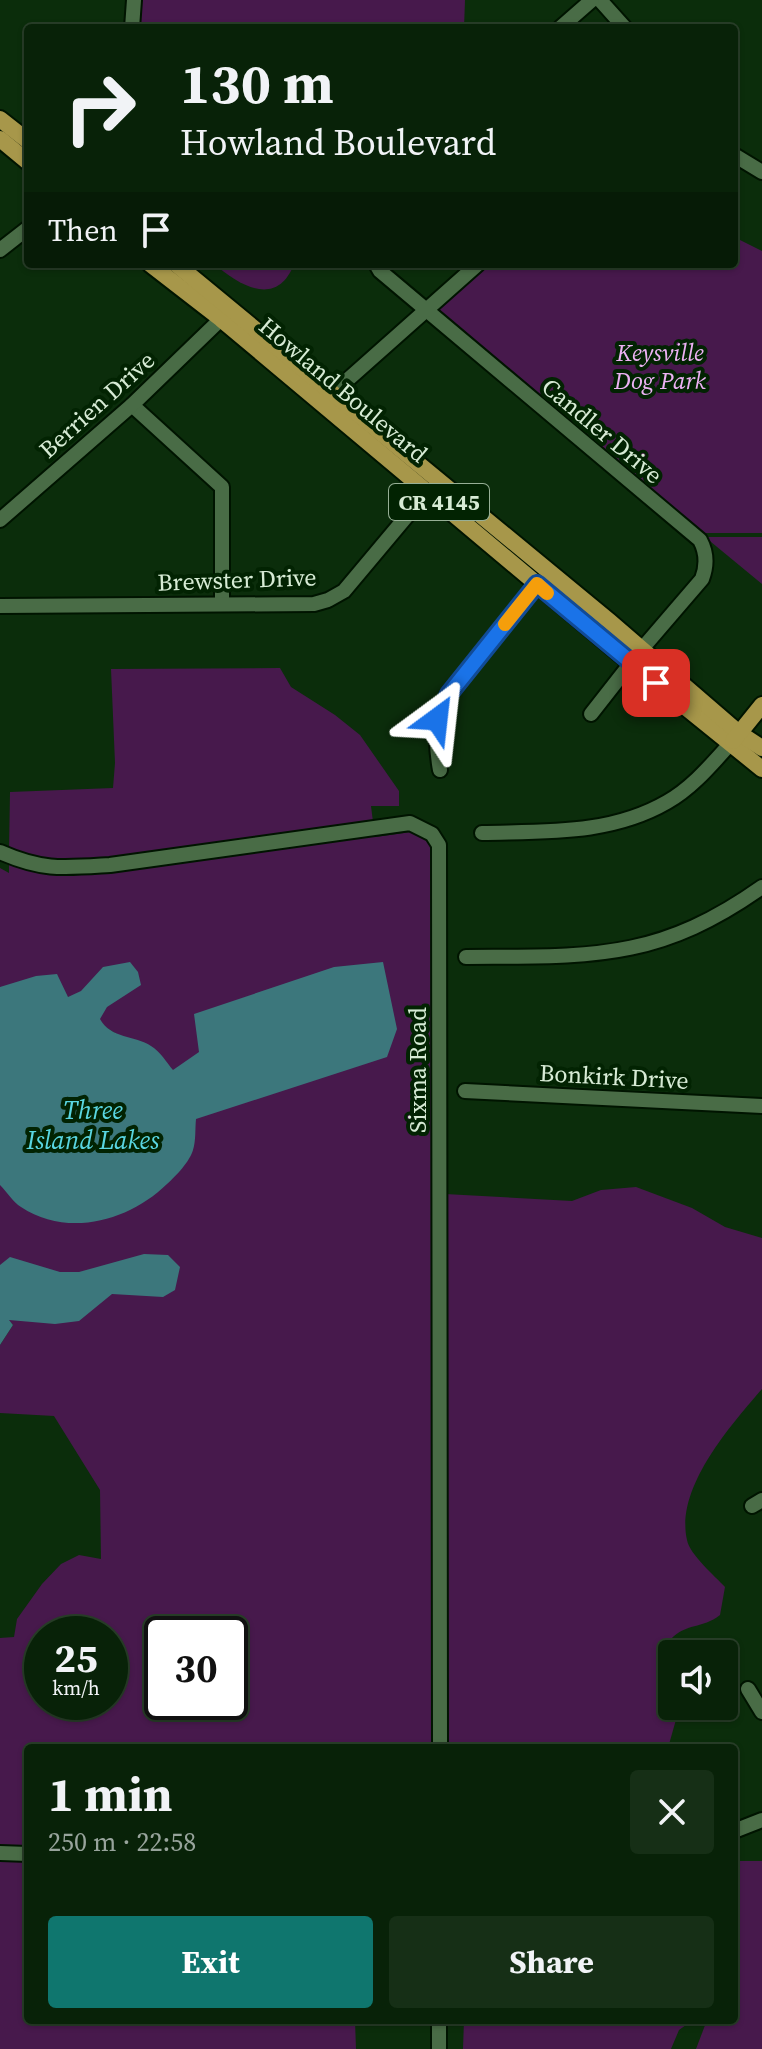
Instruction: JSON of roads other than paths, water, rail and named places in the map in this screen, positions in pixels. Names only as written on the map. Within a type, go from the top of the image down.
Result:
[{"type":"main road","points":[[0,119],[24,138]]},
{"type":"main road","points":[[0,139],[24,159]]},
{"type":"main road","name":"Howland Boulevard","points":[[155,268],[327,398],[427,492],[537,584],[636,657]]},
{"type":"main road","name":"Howland Boulevard","points":[[181,268],[327,398],[734,738],[762,769]]},
{"type":"main road","points":[[734,738],[762,705]]},
{"type":"main road","name":"Howland Boulevard","points":[[734,738],[762,748]]},
{"type":"street","points":[[132,24],[134,0]]},
{"type":"street","points":[[565,24],[592,0]]},
{"type":"street","points":[[600,0],[621,24]]},
{"type":"street","points":[[738,157],[762,172]]},
{"type":"street","points":[[0,250],[24,231]]},
{"type":"street","name":"Candler Drive","points":[[378,268],[700,540],[705,549],[706,568],[702,579],[591,714]]},
{"type":"street","points":[[327,398],[474,268]]},
{"type":"street","name":"Berrien Drive","points":[[0,520],[132,405],[221,319]]},
{"type":"street","points":[[132,405],[222,487],[222,604]]},
{"type":"street","name":"Brewster Drive","points":[[0,606],[314,604],[344,591],[427,492]]},
{"type":"street","points":[[440,770],[436,739],[441,708],[537,584]]},
{"type":"street","points":[[482,833],[584,830],[627,821],[668,802],[691,785],[734,738]]},
{"type":"street","name":"Sixma Road","points":[[0,852],[29,865],[61,868],[110,865],[410,823],[432,834],[439,845],[440,1744]]},
{"type":"street","points":[[466,957],[579,957],[615,953],[686,932],[762,887]]},
{"type":"street","name":"Bonkirk Drive","points":[[465,1091],[762,1106]]},
{"type":"street","points":[[748,1689],[762,1712]]},
{"type":"street","points":[[738,1829],[762,1820]]},
{"type":"street","points":[[0,1853],[24,1854]]},
{"type":"street","points":[[439,2024],[439,2049]]},
{"type":"water","name":"Three Island Lakes","points":[[130,962],[138,972],[141,985],[107,1007],[100,1019],[110,1030],[154,1048],[173,1070],[199,1052],[194,1014],[334,967],[383,962],[397,1029],[387,1057],[196,1119],[194,1146],[186,1163],[167,1184],[135,1208],[97,1221],[78,1223],[58,1222],[39,1216],[18,1205],[0,1185],[0,987],[36,976],[57,974],[68,997],[81,991],[103,967]]},
{"type":"water","points":[[144,1254],[168,1255],[180,1267],[175,1290],[163,1297],[112,1294],[79,1321],[55,1324],[9,1320],[13,1325],[0,1345],[0,1265],[10,1257],[60,1272],[79,1272]]},
{"type":"park label","name":"Keysville Dog Park","points":[[660,367]]}]
